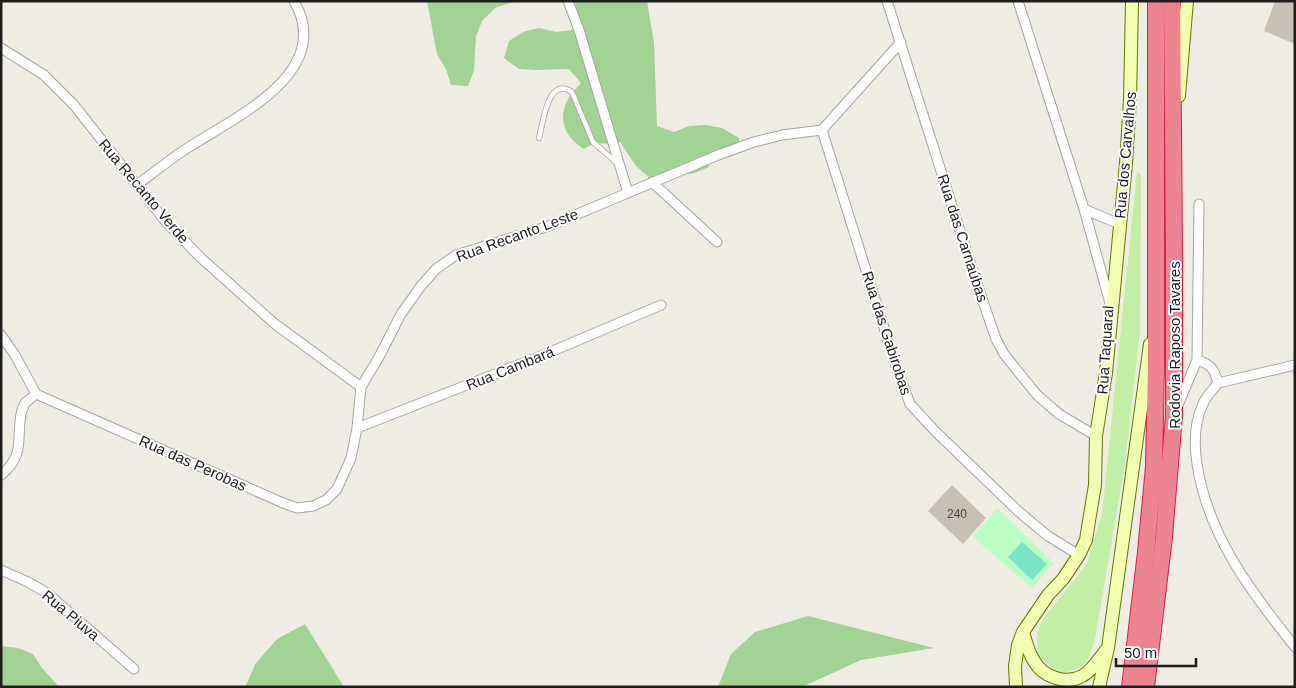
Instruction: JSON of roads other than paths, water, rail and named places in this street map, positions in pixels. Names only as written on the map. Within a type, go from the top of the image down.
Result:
[{"type":"highway","name":"Rodovia Raposo Tavares","points":[[1130,687],[1154,467],[1156,1]]},
{"type":"highway","name":"Rodovia Raposo Tavares","points":[[1146,687],[1164,537],[1174,415],[1172,1]]},
{"type":"main road","name":"Rua dos Carvalhos","points":[[1112,308],[1126,163],[1130,100],[1132,1]]},
{"type":"main road","points":[[1174,148],[1187,1]]},
{"type":"main road","points":[[1099,687],[1108,648],[1145,390],[1156,289]]},
{"type":"main road","name":"Rua Taquaral","points":[[1016,687],[1015,666],[1018,645],[1023,632],[1048,595],[1063,579],[1080,555],[1086,540],[1095,485],[1096,436],[1106,372],[1112,308]]},
{"type":"main road","points":[[1023,632],[1034,663],[1052,677],[1064,680],[1081,677],[1093,668],[1108,648]]},
{"type":"street","points":[[137,185],[185,149],[243,115],[280,85],[301,55],[304,43],[304,21],[294,1]]},
{"type":"street","points":[[568,1],[579,30],[628,193]]},
{"type":"street","name":"Rua das Carnaúbas","points":[[887,1],[996,339],[1004,354],[1037,396],[1059,414],[1096,436]]},
{"type":"street","name":"Rua Taquaral","points":[[1018,1],[1084,209],[1112,308]]},
{"type":"street","points":[[822,130],[901,42]]},
{"type":"street","name":"Rua Recanto Verde","points":[[1,48],[44,75],[74,105],[166,222],[201,258],[275,324],[361,387]]},
{"type":"street","name":"Rua Recanto Leste","points":[[361,387],[401,314],[421,286],[436,269],[456,254],[549,226],[652,182],[754,142],[782,135],[822,130]]},
{"type":"street","name":"Rua das Gabirobas","points":[[822,130],[897,369],[910,404],[934,431],[1018,512],[1048,536],[1080,555]]},
{"type":"street","points":[[652,182],[717,242]]},
{"type":"street","points":[[1174,415],[1197,360],[1199,204]]},
{"type":"street","points":[[1084,209],[1119,224]]},
{"type":"street","name":"Rua Cambará","points":[[357,428],[542,356],[660,305]]},
{"type":"street","points":[[1,335],[15,355],[36,394],[25,404],[22,410],[17,455],[13,463],[1,474]]},
{"type":"street","points":[[1197,360],[1207,363],[1212,368],[1216,373],[1218,383]]},
{"type":"street","points":[[1295,365],[1218,383],[1203,404],[1195,437],[1200,482],[1209,512],[1223,544],[1248,586],[1295,647]]},
{"type":"street","name":"Rua das Perobas","points":[[36,394],[298,508],[313,506],[326,500],[337,489],[351,458],[357,428],[361,387]]},
{"type":"street","name":"Rua Piuva","points":[[1,570],[47,593],[134,669]]},
{"type":"lane","points":[[539,138],[549,98],[555,90],[561,88],[568,90],[572,92],[593,142],[620,166]]}]
